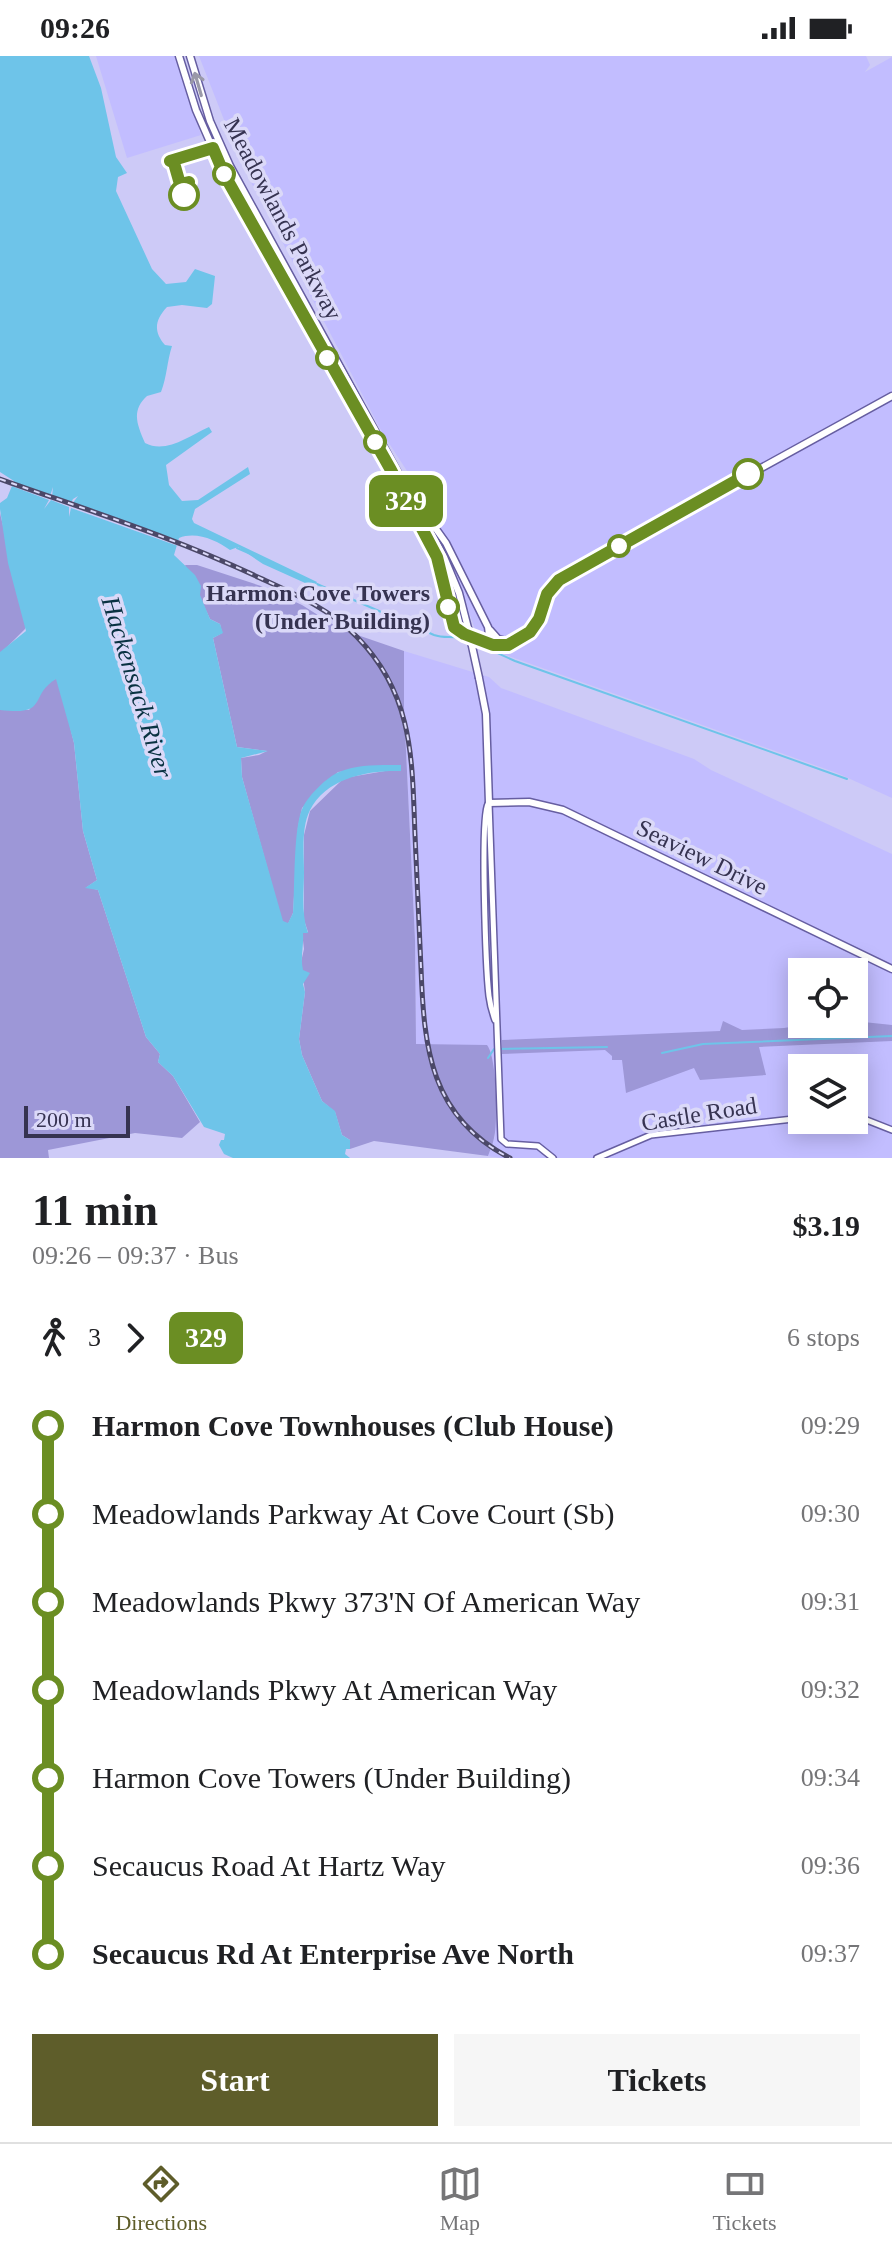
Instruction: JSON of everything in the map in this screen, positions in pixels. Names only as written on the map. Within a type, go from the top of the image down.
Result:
[{"type":"main road","name":"Meadowlands Parkway","points":[[179,56],[196,110],[224,174],[391,470],[424,520]]},
{"type":"main road","name":"Meadowlands Parkway","points":[[190,56],[210,121],[230,166],[413,497],[454,579],[486,714],[489,803]]},
{"type":"main road","points":[[391,470],[439,563],[452,624],[459,632],[499,646],[513,642],[534,628],[547,594],[559,580],[892,396]]},
{"type":"main road","points":[[413,497],[444,539],[488,627],[498,639],[513,642]]},
{"type":"main road","points":[[479,639],[488,637],[488,627]]},
{"type":"main road","name":"Seaview Drive","points":[[489,803],[536,803],[569,813],[892,969]]},
{"type":"street","name":"Meadowlands Parkway","points":[[489,803],[484,812],[488,985],[498,1031],[502,1141],[538,1146],[553,1158]]},
{"type":"street","name":"Castle Road","points":[[597,1158],[651,1135],[788,1120]]},
{"type":"street","points":[[868,1121],[892,1130]]},
{"type":"shaded area","points":[[96,56],[176,56],[201,135],[127,158]]},
{"type":"shaded area","points":[[199,56],[866,56],[870,65],[865,72],[892,57],[892,798],[837,773],[481,646],[433,511],[383,434],[241,163]]},
{"type":"shaded area","points":[[0,513],[26,623],[25,629],[0,654]]},
{"type":"shaded area","points":[[185,565],[197,565],[261,586],[302,605],[340,629],[404,651],[416,1044],[487,1045],[495,1075],[496,1105],[494,1138],[488,1156],[374,1141],[350,1149],[350,1140],[342,1135],[335,1112],[322,1101],[302,1055],[299,1039],[305,992],[301,962],[304,949],[302,932],[308,932],[304,920],[304,835],[310,811],[344,778],[400,771],[401,766],[338,772],[302,808],[293,913],[288,924],[282,921],[242,777],[241,758],[267,751],[237,747],[213,638],[222,633],[220,624],[210,619]]},
{"type":"shaded area","points":[[404,651],[489,677],[501,688],[694,759],[711,770],[892,854],[892,1158],[488,1156],[495,1136],[487,1045],[416,1045]]},
{"type":"shaded area","points":[[58,678],[74,743],[83,831],[97,880],[87,887],[98,890],[146,1037],[160,1054],[158,1062],[173,1076],[200,1122],[182,1138],[135,1133],[48,1150],[49,1158],[0,1158],[0,709],[29,710],[48,682]]},
{"type":"shaded area","points":[[723,1021],[742,1030],[788,1027],[788,1038],[868,1038],[868,1022],[892,1025],[892,1041],[759,1047],[766,1075],[700,1080],[694,1068],[626,1093],[622,1060],[612,1060],[605,1050],[502,1054],[502,1040],[720,1031]]},
{"type":"water","name":"Hackensack River","points":[[0,56],[89,56],[101,88],[116,157],[127,173],[118,177],[116,191],[152,269],[166,284],[186,282],[195,269],[215,276],[212,304],[207,308],[167,307],[160,316],[157,326],[159,335],[165,345],[172,346],[165,381],[161,392],[147,396],[137,412],[145,443],[153,446],[169,445],[209,427],[212,432],[166,465],[169,485],[182,501],[198,500],[248,467],[250,474],[195,509],[194,523],[317,582],[314,587],[263,564],[238,547],[230,550],[199,536],[179,538],[174,555],[195,575],[210,619],[220,624],[223,633],[213,638],[237,747],[268,751],[241,758],[242,777],[283,921],[288,923],[293,913],[298,828],[309,797],[329,778],[346,769],[401,765],[401,771],[362,774],[326,790],[310,810],[304,833],[304,910],[308,933],[303,933],[302,961],[303,970],[310,973],[303,984],[305,992],[299,1039],[302,1055],[322,1101],[335,1111],[342,1135],[350,1140],[350,1149],[346,1149],[345,1154],[350,1158],[233,1158],[224,1154],[219,1145],[225,1134],[204,1127],[173,1076],[158,1062],[160,1054],[146,1037],[98,890],[85,888],[97,880],[83,831],[74,743],[56,679],[32,707],[16,711],[0,710],[0,652],[26,631],[8,563],[0,509],[0,503],[7,498],[14,481],[0,472]]},
{"type":"pier","points":[[11,482],[50,496],[53,487],[52,497],[71,503],[78,496],[72,504],[179,542],[178,546],[71,508],[69,517],[69,507],[51,500],[44,509],[49,500],[9,485]]},
{"type":"waterway","points":[[237,548],[253,555]]},
{"type":"waterway","points":[[317,584],[434,635],[467,640]]},
{"type":"waterway","points":[[473,642],[515,661],[847,779]]},
{"type":"waterway","points":[[662,1053],[703,1044],[892,1036]]},
{"type":"waterway","points":[[488,1058],[494,1049],[607,1047]]},
{"type":"railway","points":[[0,479],[164,537],[286,590],[347,627],[376,659],[400,705],[410,755],[422,997],[429,1052],[447,1101],[463,1122],[483,1141],[510,1158]]},
{"type":"bus line","name":"329","points":[[184,195],[189,182],[180,184],[174,163],[170,161],[213,148],[224,174],[437,557],[452,624],[457,631],[499,646],[522,639],[537,624],[547,594],[559,580],[748,474]]},
{"type":"place","name":"Harmon Cove Towers (Under Building)","points":[[448,607]]}]
